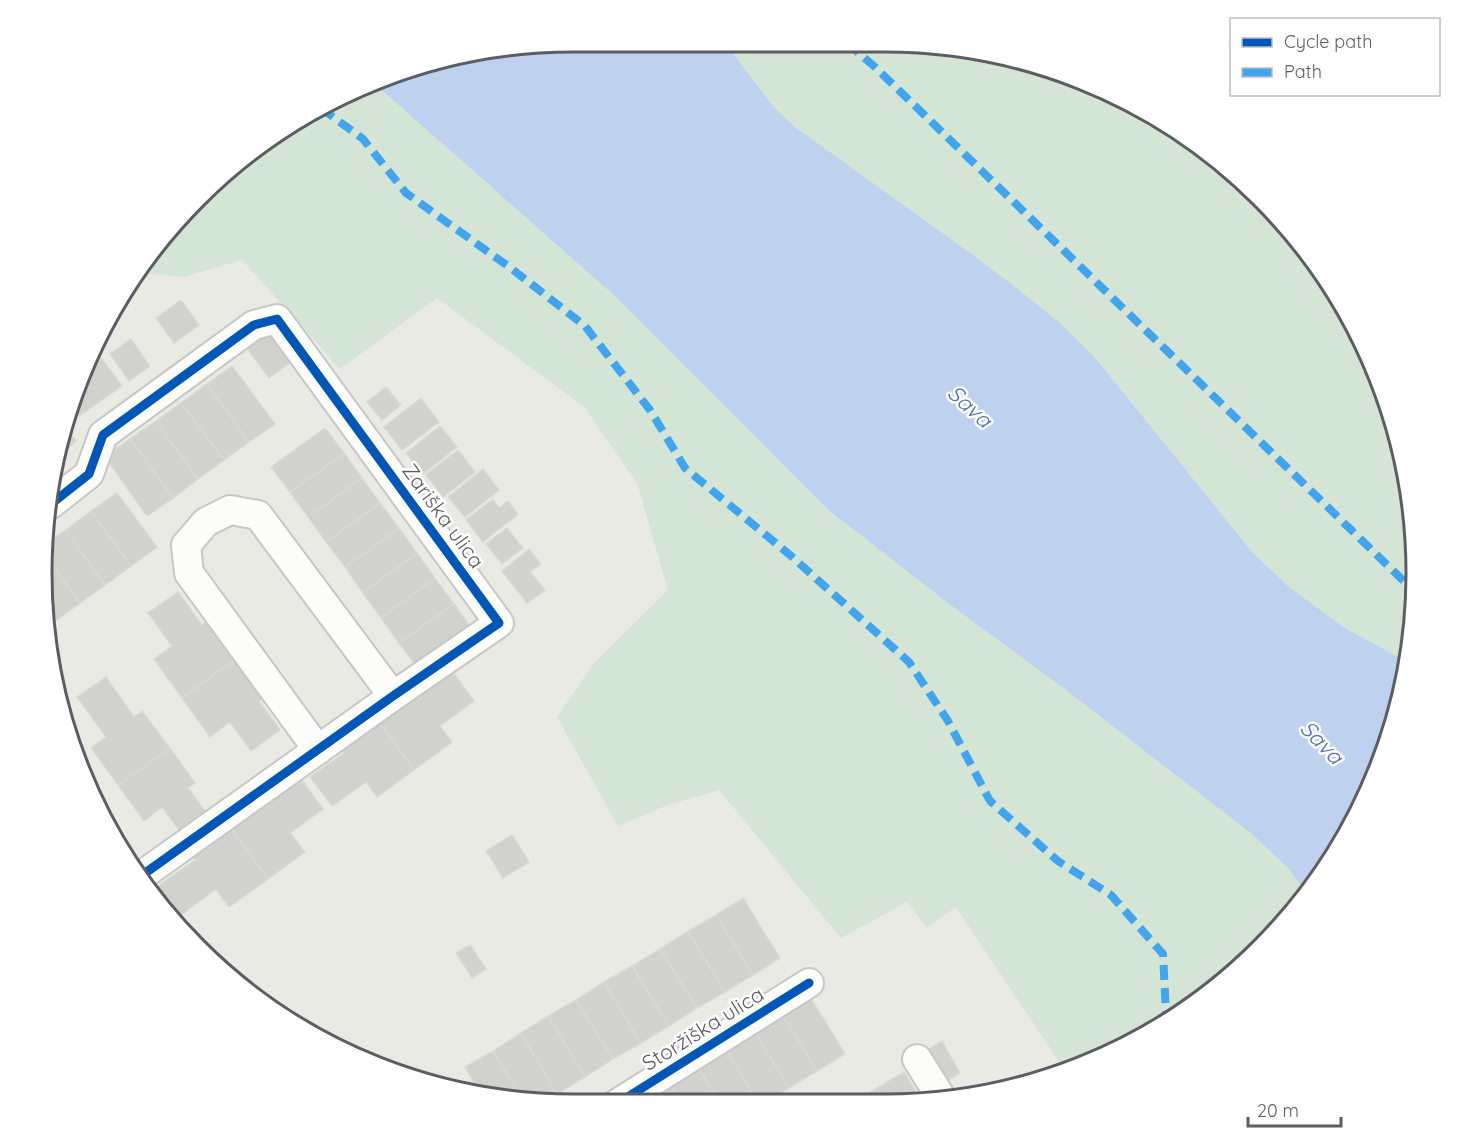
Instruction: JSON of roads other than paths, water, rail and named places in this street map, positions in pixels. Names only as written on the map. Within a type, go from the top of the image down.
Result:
[{"type":"street","name":"Zariška ulica","points":[[58,498],[89,474],[103,435],[254,325],[277,319],[499,623],[146,872]]},
{"type":"street","points":[[318,750],[189,573],[186,545],[206,522],[230,510],[258,515],[393,696]]},
{"type":"street","name":"Storžiška ulica","points":[[632,1094],[809,983]]},
{"type":"street","points":[[917,1059],[937,1091]]},
{"type":"water","name":"Sava","points":[[574,52],[732,52],[774,107],[795,127],[966,250],[1061,324],[1093,355],[1253,553],[1289,587],[1345,628],[1398,657],[1388,708],[1366,773],[1336,834],[1301,886],[1289,869],[1253,835],[826,508],[618,299],[381,89],[439,70],[505,57]]}]
